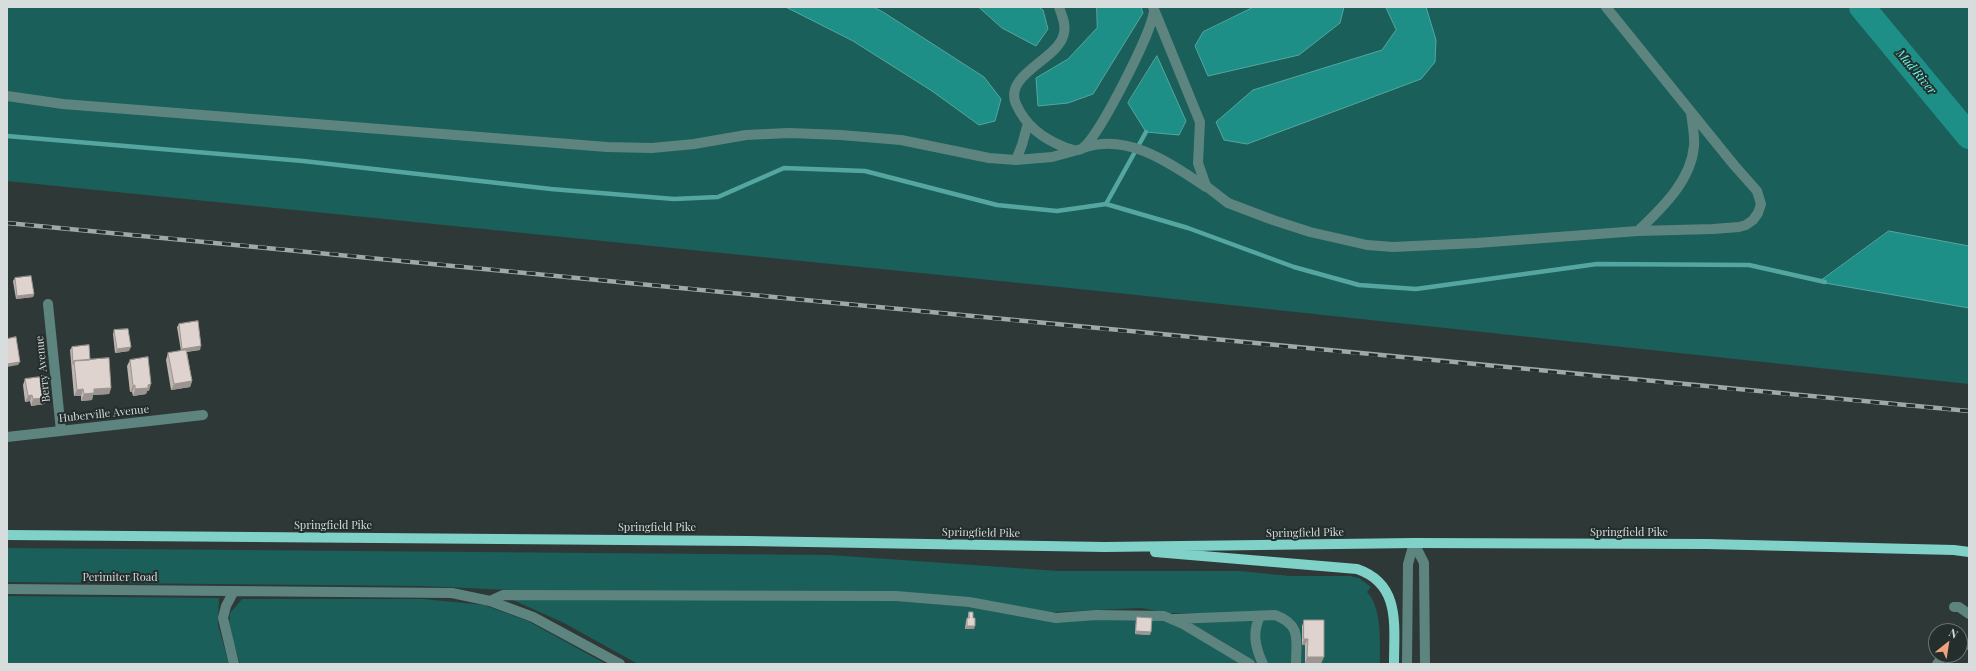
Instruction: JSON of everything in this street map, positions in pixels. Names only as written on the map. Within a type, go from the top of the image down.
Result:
[{"type":"main road","name":"Springfield Pike","points":[[7,535],[748,541],[1105,547],[1414,543],[1707,544],[1954,550],[1969,552]]},
{"type":"main road","points":[[1105,547],[1357,569],[1368,573],[1376,578],[1385,588],[1394,611],[1394,664]]},
{"type":"main road","name":"Springfield Pike","points":[[1954,550],[1969,547]]},
{"type":"street","points":[[1060,7],[1065,25],[1064,35],[1060,45],[1054,52],[1035,65],[1019,82],[1016,90],[1016,102],[1028,123],[1036,132],[1046,139],[1079,149]]},
{"type":"street","points":[[7,96],[71,105],[606,147],[652,148],[746,135],[789,133],[841,135],[901,140],[989,158],[1016,160],[1052,156],[1104,143],[1126,146],[1162,159],[1228,203],[1273,220],[1310,232],[1367,244],[1393,246],[1469,243],[1638,231],[1739,227],[1753,220],[1758,213],[1760,204],[1757,191],[1606,7]]},
{"type":"street","points":[[1079,149],[1105,117],[1150,27],[1153,8]]},
{"type":"street","points":[[1153,8],[1200,122],[1198,163],[1201,175],[1209,190]]},
{"type":"street","points":[[1638,231],[1670,199],[1680,183],[1691,159],[1694,141],[1691,112]]},
{"type":"street","points":[[1016,160],[1028,123]]},
{"type":"street","name":"Berry Avenue","points":[[48,304],[61,431]]},
{"type":"street","name":"Huberville Avenue","points":[[7,437],[203,416]]},
{"type":"street","points":[[1407,664],[1408,564],[1414,543]]},
{"type":"street","points":[[1414,543],[1424,563],[1425,664]]},
{"type":"street","name":"Perimiter Road","points":[[7,589],[452,593],[490,600],[533,616],[620,664]]},
{"type":"street","points":[[234,591],[226,606],[223,618],[234,664]]},
{"type":"street","points":[[490,600],[503,595],[896,596],[969,602],[1056,618],[1143,614],[1164,616],[1172,619],[1250,664]]},
{"type":"street","points":[[1954,607],[1959,607],[1969,614]]},
{"type":"street","points":[[1172,619],[1275,615],[1286,619],[1293,625],[1296,635],[1296,664]]},
{"type":"street","points":[[1260,616],[1254,633],[1256,649],[1263,664]]},
{"type":"shaded area","points":[[7,7],[1969,7],[1969,384],[1099,291],[7,181]]},
{"type":"shaded area","points":[[786,7],[873,7],[883,12],[984,77],[1001,99],[995,121],[979,125],[932,91],[853,41]]},
{"type":"shaded area","points":[[979,7],[1038,7],[1043,10],[1048,29],[1036,46],[1002,28]]},
{"type":"shaded area","points":[[1097,7],[1141,7],[1143,13],[1093,94],[1068,103],[1038,106],[1036,78],[1068,59],[1097,28]]},
{"type":"shaded area","points":[[1254,7],[1344,7],[1340,23],[1299,55],[1208,76],[1195,46],[1203,32]]},
{"type":"shaded area","points":[[1386,7],[1426,7],[1436,40],[1435,62],[1421,79],[1247,144],[1224,140],[1216,122],[1253,90],[1382,50],[1396,30]]},
{"type":"shaded area","points":[[1157,56],[1186,121],[1179,135],[1146,132],[1128,103]]},
{"type":"shaded area","points":[[1889,231],[1969,246],[1969,308],[1819,282]]},
{"type":"shaded area","points":[[7,548],[830,555],[1059,571],[1240,571],[1290,576],[1350,576],[1359,578],[1371,587],[1367,592],[1372,599],[1378,616],[1380,664],[1299,664],[1300,639],[1297,627],[1293,622],[1277,613],[1168,613],[1141,608],[1053,612],[979,600],[510,590],[422,586],[7,582]]},
{"type":"shaded area","points":[[7,596],[219,598],[218,625],[229,664],[7,664]]},
{"type":"shaded area","points":[[242,599],[423,599],[484,605],[528,621],[606,664],[240,664],[229,627],[230,613]]},
{"type":"shaded area","points":[[513,600],[894,600],[979,608],[1032,618],[1153,618],[1172,624],[1194,634],[1245,664],[638,664],[564,623]]},
{"type":"shaded area","points":[[1267,619],[1283,622],[1290,630],[1293,647],[1292,664],[1255,664],[1220,640],[1184,620]]},
{"type":"building","points":[[31,276],[34,294],[17,296],[15,278]]},
{"type":"building","points":[[198,321],[201,346],[182,349],[179,324]]},
{"type":"building","points":[[128,329],[131,347],[117,349],[114,330]]},
{"type":"building","points":[[16,337],[20,362],[7,364],[7,339]]},
{"type":"building","points":[[89,345],[90,360],[74,361],[73,364],[72,347]]},
{"type":"building","points":[[186,350],[192,381],[174,384],[168,353]]},
{"type":"building","points":[[148,357],[151,384],[148,385],[148,388],[135,389],[135,385],[133,386],[130,360]]},
{"type":"building","points":[[109,358],[111,388],[94,389],[94,393],[84,394],[83,389],[77,390],[74,361]]},
{"type":"building","points":[[48,376],[50,392],[46,393],[46,398],[33,399],[32,395],[28,396],[25,379]]},
{"type":"building","points":[[969,612],[973,612],[975,626],[967,626]]},
{"type":"building","points":[[1137,617],[1152,618],[1151,632],[1136,631]]},
{"type":"building","points":[[1304,620],[1324,620],[1324,657],[1307,657],[1308,639],[1304,639]]},
{"type":"waterway","name":"Mad River","points":[[1862,7],[1969,136]]},
{"type":"waterway","points":[[1106,204],[1146,132]]},
{"type":"waterway","points":[[7,136],[303,161],[551,189],[674,199],[718,197],[784,168],[865,171],[997,205],[1057,211],[1106,204],[1188,228],[1294,267],[1359,285],[1416,289],[1597,264],[1749,265],[1825,282]]},
{"type":"railway","points":[[7,223],[1969,411]]}]
